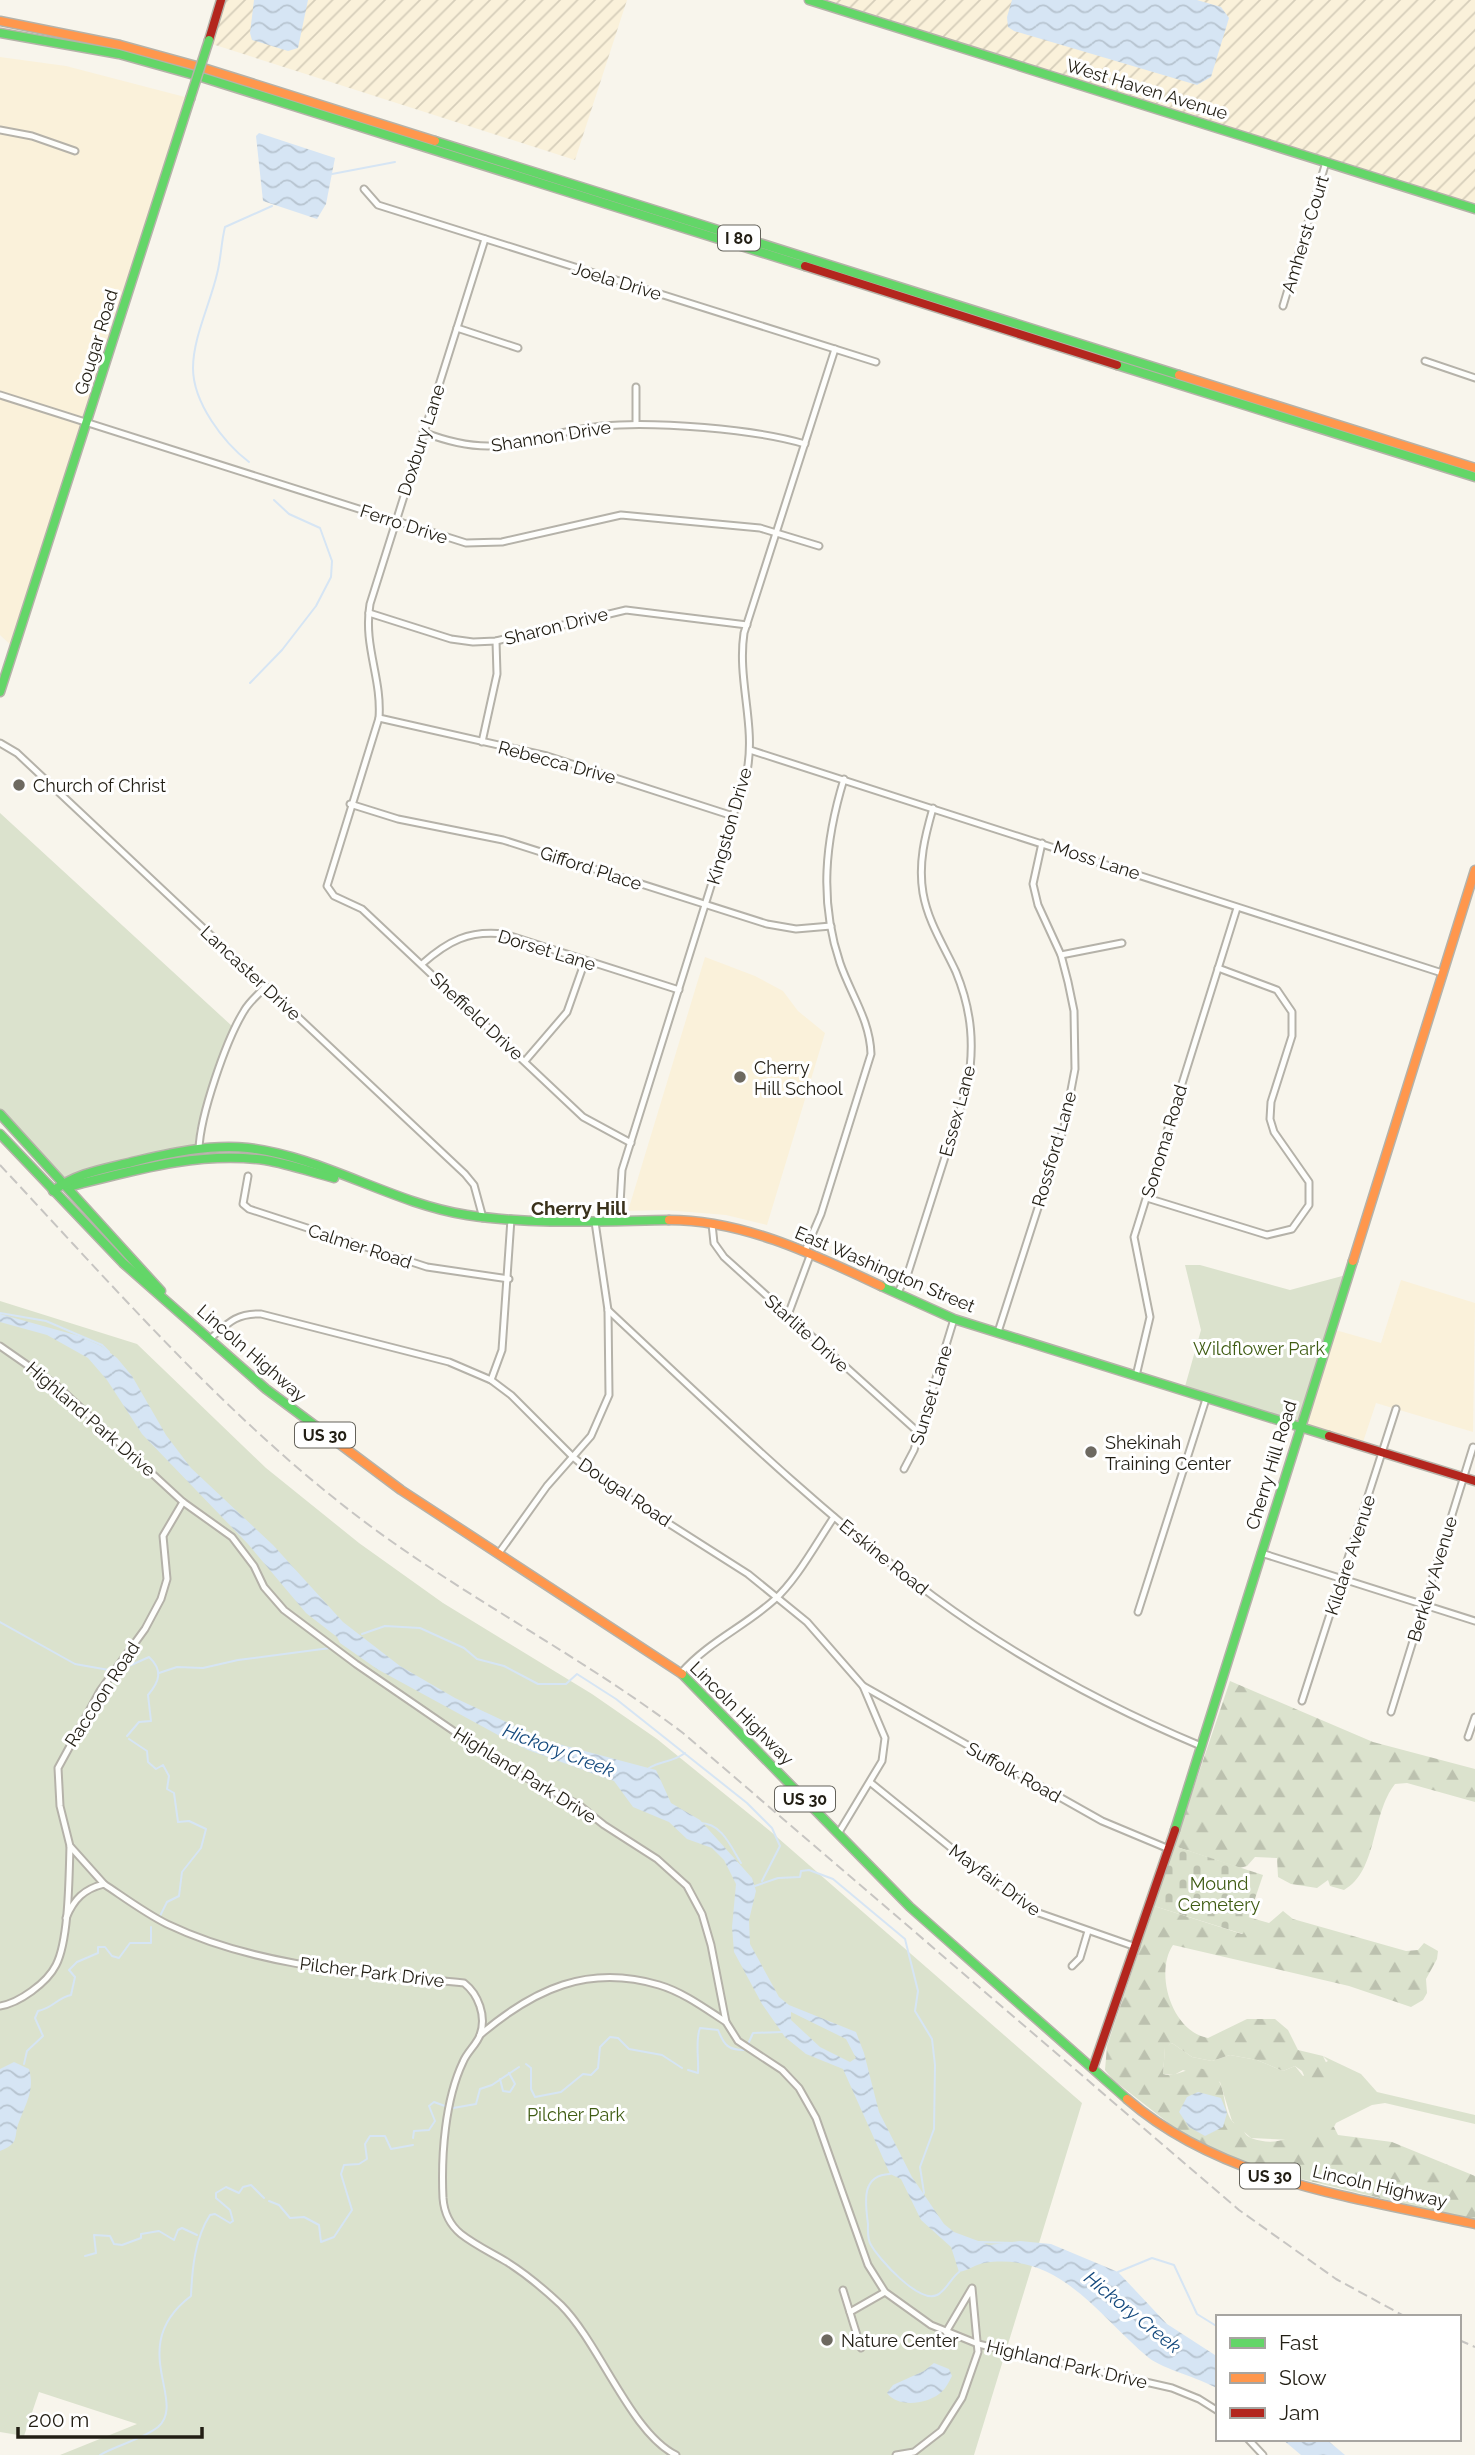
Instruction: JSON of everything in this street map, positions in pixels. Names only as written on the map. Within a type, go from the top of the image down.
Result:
[{"type":"main road","name":"Gougar Road","points":[[0,692],[88,424],[221,0]]},
{"type":"main road","name":"West Haven Avenue","points":[[809,0],[1475,209]]},
{"type":"main road","name":"I 80","points":[[0,21],[120,45],[201,67],[1475,468]]},
{"type":"main road","name":"I 80","points":[[0,33],[119,54],[198,76],[1475,477]]},
{"type":"main road","name":"Cherry Hill Road","points":[[1093,2068],[1169,1849],[1475,870]]},
{"type":"main road","name":"Lincoln Highway","points":[[0,1114],[151,1277],[166,1298]]},
{"type":"main road","name":"Lincoln Highway","points":[[0,1134],[123,1263],[324,1434],[401,1490],[681,1673],[910,1907],[1149,2118],[1185,2142],[1233,2164],[1271,2177],[1475,2224]]},
{"type":"main road","name":"East Washington Street","points":[[53,1191],[64,1184],[72,1185],[199,1153],[260,1159],[351,1181],[432,1207],[483,1217],[595,1222],[682,1220],[711,1223],[771,1238],[808,1252],[954,1319],[1475,1481]]},
{"type":"street","points":[[0,130],[75,151]]},
{"type":"street","name":"Amherst Court","points":[[1283,306],[1326,162]]},
{"type":"street","name":"Joela Drive","points":[[364,189],[378,205],[876,362]]},
{"type":"street","name":"Doxbury Lane","points":[[327,886],[350,804],[379,718],[380,693],[368,639],[369,613],[395,521],[485,239]]},
{"type":"street","points":[[457,328],[519,348]]},
{"type":"street","name":"Kingston Drive","points":[[618,1221],[622,1170],[707,905],[750,750],[742,664],[747,625],[835,349]]},
{"type":"street","points":[[1425,361],[1475,378]]},
{"type":"street","points":[[636,387],[636,424]]},
{"type":"street","name":"Ferro Drive","points":[[0,395],[395,521],[476,544],[502,542],[621,515],[760,528],[818,546]]},
{"type":"street","name":"Shannon Drive","points":[[423,432],[459,444],[488,448],[589,428],[636,424],[757,435],[805,444]]},
{"type":"street","name":"Sharon Drive","points":[[369,613],[457,640],[496,640],[626,610],[747,625]]},
{"type":"street","points":[[482,742],[497,674],[496,640]]},
{"type":"street","name":"Rebecca Drive","points":[[379,718],[547,756],[733,816]]},
{"type":"street","name":"Lancaster Drive","points":[[0,743],[24,760],[465,1174],[474,1185],[483,1217]]},
{"type":"street","name":"Moss Lane","points":[[750,750],[1442,972]]},
{"type":"street","points":[[788,1315],[871,1054],[870,1035],[839,961],[825,887],[827,847],[844,779]]},
{"type":"street","name":"Gifford Place","points":[[350,804],[398,819],[503,840],[781,927],[804,929],[831,926]]},
{"type":"street","name":"Essex Lane","points":[[898,1292],[908,1273],[967,1088],[972,1063],[973,1041],[964,994],[929,916],[923,892],[924,842],[933,808]]},
{"type":"street","name":"Rossford Lane","points":[[998,1332],[1070,1098],[1075,1069],[1074,1011],[1061,955],[1038,905],[1033,884],[1042,843]]},
{"type":"street","name":"Sheffield Drive","points":[[327,886],[334,896],[362,909],[583,1117],[631,1143]]},
{"type":"street","name":"Sonoma Road","points":[[1136,1376],[1150,1317],[1134,1249],[1134,1237],[1237,908]]},
{"type":"street","name":"Dorset Lane","points":[[422,964],[456,938],[485,932],[504,934],[679,990]]},
{"type":"street","points":[[1061,955],[1122,943]]},
{"type":"street","points":[[525,1061],[567,1012],[585,961]]},
{"type":"street","points":[[1147,1198],[1267,1235],[1292,1228],[1301,1219],[1308,1205],[1309,1182],[1274,1132],[1270,1119],[1271,1102],[1292,1036],[1292,1012],[1278,990],[1218,968]]},
{"type":"street","points":[[199,1153],[200,1127],[235,1029],[245,1010],[265,987]]},
{"type":"street","name":"Calmer Road","points":[[248,1176],[242,1197],[243,1204],[249,1209],[427,1267],[509,1279]]},
{"type":"street","points":[[491,1380],[502,1350],[509,1279],[511,1219]]},
{"type":"street","points":[[499,1553],[547,1486],[591,1436],[609,1395],[608,1310],[595,1222]]},
{"type":"street","name":"Starlite Drive","points":[[711,1223],[714,1243],[724,1257],[918,1432]]},
{"type":"street","name":"Erskine Road","points":[[608,1310],[834,1517],[935,1598],[1080,1688],[1200,1746]]},
{"type":"street","name":"Dougal Road","points":[[210,1339],[233,1318],[245,1313],[261,1314],[449,1362],[491,1380],[511,1395],[573,1457],[602,1481],[705,1544],[778,1597],[834,1651],[863,1686],[885,1738],[883,1761],[871,1783],[856,1800],[838,1834]]},
{"type":"street","name":"Sunset Lane","points":[[904,1469],[954,1319]]},
{"type":"street","name":"Highland Park Drive","points":[[0,1346],[56,1385],[183,1502],[232,1538],[254,1566],[264,1587],[284,1610],[356,1664],[509,1769],[543,1789],[579,1805],[604,1825],[657,1859],[687,1886],[702,1914],[711,1945],[726,2022],[738,2041],[782,2070],[799,2088],[816,2119],[868,2265],[885,2292],[909,2311],[946,2332],[978,2344],[1172,2388],[1216,2410]]},
{"type":"street","points":[[1138,1612],[1206,1399]]},
{"type":"street","name":"Kildare Avenue","points":[[1303,1701],[1396,1409]]},
{"type":"street","name":"Berkley Avenue","points":[[1391,1712],[1473,1447]]},
{"type":"street","name":"Raccoon Road","points":[[104,1884],[70,1846],[60,1806],[58,1768],[100,1691],[145,1629],[161,1600],[167,1579],[163,1536],[183,1502]]},
{"type":"street","points":[[681,1673],[715,1640],[757,1615],[778,1597],[834,1517]]},
{"type":"street","points":[[1260,1553],[1475,1621]]},
{"type":"street","name":"Suffolk Road","points":[[863,1686],[1102,1821],[1169,1849]]},
{"type":"street","points":[[1468,1737],[1475,1717]]},
{"type":"street","name":"Mayfair Drive","points":[[871,1783],[997,1885],[1036,1912],[1136,1947]]},
{"type":"street","points":[[0,2006],[29,1992],[56,1965],[66,1917],[70,1846]]},
{"type":"street","points":[[66,1917],[73,1902],[90,1888],[104,1884]]},
{"type":"street","name":"Pilcher Park Drive","points":[[104,1884],[167,1924],[250,1955],[342,1970],[464,1983],[476,1993],[480,2007],[480,2035]]},
{"type":"street","points":[[1072,1966],[1080,1958],[1088,1931]]},
{"type":"street","points":[[676,2455],[666,2450],[645,2427],[593,2344],[572,2316],[542,2287],[460,2234],[446,2216],[443,2181],[449,2105],[462,2063],[480,2035],[537,1993],[598,1977],[660,1986],[694,2001],[726,2022]]},
{"type":"street","points":[[896,2455],[915,2452],[941,2431],[962,2398],[978,2352],[972,2288],[961,2302],[946,2332]]},
{"type":"street","points":[[843,2290],[861,2348]]},
{"type":"street","points":[[850,2312],[885,2292]]},
{"type":"street","points":[[1250,2441],[1263,2455]]},
{"type":"shaded area","points":[[226,0],[627,0],[575,160],[212,44]]},
{"type":"shaded area","points":[[827,0],[1475,0],[1475,204],[1455,199]]},
{"type":"shaded area","points":[[0,57],[66,66],[185,97],[12,646],[0,635]]},
{"type":"shaded area","name":"Cherry Hill School","points":[[705,957],[755,976],[783,991],[798,1011],[825,1033],[767,1225],[726,1215],[665,1210],[628,1211]]},
{"type":"shaded area","points":[[1401,1280],[1475,1303],[1473,1432],[1376,1403],[1362,1445],[1302,1425],[1332,1329],[1381,1343]]},
{"type":"green space","points":[[0,813],[233,1027],[197,1128],[195,1145],[65,1180],[0,1111]]},
{"type":"green space","name":"Wildflower Park","points":[[1185,1265],[1200,1265],[1290,1290],[1346,1275],[1298,1425],[1184,1390],[1201,1330]]},
{"type":"green space","name":"Pilcher Park","points":[[0,1301],[137,1344],[266,1468],[359,1543],[443,1603],[592,1694],[657,1739],[770,1831],[1082,2103],[974,2455],[60,2455],[137,2424],[39,2392],[24,2436],[0,2432]]},
{"type":"green space","points":[[1230,1681],[1373,1742],[1475,1769],[1475,1802],[1407,1783],[1395,1784],[1387,1796],[1363,1870],[1344,1890],[1330,1886],[1328,1880],[1317,1888],[1291,1884],[1278,1877],[1277,1858],[1255,1857],[1247,1866],[1240,1868],[1174,1846]]},
{"type":"green space","name":"Mound Cemetery","points":[[1174,1846],[1263,1875],[1243,1934],[1154,1906]]},
{"type":"green space","points":[[1154,1906],[1242,1934],[1248,1917],[1269,1923],[1283,1911],[1293,1919],[1406,1951],[1418,1950],[1424,1943],[1438,1951],[1437,1959],[1426,1979],[1427,1993],[1423,2000],[1411,2007],[1349,1986],[1173,1945],[1165,1970],[1166,1985],[1176,2013],[1195,2033],[1208,2038],[1247,2019],[1275,2019],[1288,2030],[1298,2050],[1323,2056],[1329,2069],[1325,2083],[1315,2086],[1307,2082],[1302,2071],[1295,2066],[1283,2071],[1257,2060],[1230,2055],[1212,2061],[1192,2057],[1172,2043],[1165,2048],[1163,2074],[1200,2069],[1214,2075],[1221,2085],[1229,2116],[1251,2138],[1276,2141],[1313,2128],[1334,2127],[1338,2135],[1392,2142],[1475,2176],[1475,2221],[1255,2168],[1180,2132],[1112,2079],[1105,2070],[1107,2046]]},
{"type":"green space","points":[[1172,2043],[1192,2057],[1212,2061],[1230,2055],[1257,2060],[1283,2071],[1295,2066],[1303,2076],[1328,2061],[1323,2056],[1361,2074],[1377,2092],[1475,2115],[1475,2124],[1385,2103],[1372,2105],[1336,2123],[1334,2127],[1300,2134],[1291,2140],[1251,2138],[1232,2121],[1220,2082],[1183,2070],[1174,2075],[1163,2074],[1165,2047]]},
{"type":"water","points":[[254,0],[308,0],[298,48],[288,51],[252,40],[250,33]]},
{"type":"water","points":[[1012,0],[1197,0],[1221,7],[1229,18],[1211,77],[1197,85],[1014,31],[1008,27],[1007,17]]},
{"type":"water","points":[[259,133],[335,158],[326,204],[317,219],[263,201],[256,136]]},
{"type":"water","points":[[0,1314],[79,1336],[101,1346],[117,1358],[132,1376],[166,1435],[191,1468],[273,1545],[343,1622],[400,1666],[455,1698],[547,1741],[656,1770],[671,1803],[700,1820],[752,1878],[756,1891],[749,1920],[750,1944],[779,1997],[789,2005],[856,2032],[879,2112],[912,2177],[944,2224],[954,2232],[989,2245],[1020,2241],[1051,2244],[1118,2272],[1167,2324],[1216,2356],[1216,2388],[1149,2358],[1076,2291],[1035,2267],[1011,2262],[984,2263],[959,2272],[951,2247],[921,2220],[901,2179],[890,2174],[843,2069],[806,2054],[785,2037],[762,2004],[734,1952],[732,1927],[736,1884],[724,1860],[712,1848],[687,1839],[669,1822],[633,1807],[614,1781],[528,1750],[498,1735],[377,1669],[340,1643],[337,1637],[306,1613],[248,1544],[142,1434],[107,1380],[88,1358],[47,1335],[0,1322]],"holes":[[[791,2012],[846,2039],[856,2058],[850,2062],[820,2047],[791,2020]]]},
{"type":"water","points":[[14,2062],[29,2069],[30,2090],[14,2142],[0,2151],[0,2069]]},
{"type":"water","points":[[1198,2092],[1221,2098],[1227,2113],[1223,2127],[1205,2136],[1189,2127],[1179,2112],[1187,2097]]},
{"type":"water","points":[[934,2363],[949,2369],[952,2376],[939,2394],[920,2402],[905,2403],[887,2393],[893,2385],[924,2371]]},
{"type":"water","points":[[1284,2441],[1328,2441],[1345,2455],[1301,2455]]},
{"type":"waterway","points":[[332,174],[395,162]]},
{"type":"waterway","points":[[249,462],[220,433],[204,408],[194,381],[193,368],[199,333],[217,274],[225,227],[272,206]]},
{"type":"waterway","points":[[250,683],[282,650],[316,606],[331,577],[332,561],[320,528],[289,514],[274,500]]},
{"type":"waterway","name":"Hickory Creek","points":[[0,1313],[46,1321],[102,1345],[109,1352]]},
{"type":"waterway","points":[[0,1622],[75,1664],[109,1670]]},
{"type":"waterway","points":[[362,1634],[385,1626],[420,1628],[464,1648],[477,1659],[504,1666],[538,1684],[566,1684],[577,1674],[616,1699],[747,1803],[772,1828],[780,1846],[762,1881]]},
{"type":"waterway","points":[[159,1673],[177,1667],[203,1668],[238,1660],[330,1648]]},
{"type":"waterway","points":[[118,1671],[149,1657],[158,1671],[155,1685],[148,1695],[151,1721],[139,1722],[127,1736]]},
{"type":"waterway","points":[[129,1739],[147,1751],[148,1762],[156,1769],[163,1765],[169,1776],[167,1789],[174,1793],[178,1822],[189,1821],[206,1829],[201,1848],[182,1872],[179,1896],[167,1902],[160,1916]]},
{"type":"waterway","points":[[649,1768],[685,1753]]},
{"type":"waterway","name":"Hickory Creek","points":[[700,1823],[720,1831],[741,1863]]},
{"type":"waterway","points":[[755,1886],[778,1878],[800,1877],[801,1871],[809,1870],[833,1879],[905,1939],[918,1991],[915,2011],[932,2039],[935,2065],[934,2129],[920,2167],[924,2193]]},
{"type":"waterway","points":[[24,2064],[27,2051],[43,2036],[35,2018],[38,2011],[71,1995],[75,1977],[69,1970],[77,1962],[98,1953],[98,1947],[105,1947],[112,1956],[119,1958],[130,1943],[151,1943],[151,1927]]},
{"type":"waterway","points":[[688,2070],[698,2073],[697,2044],[700,2028],[718,2030],[727,2046],[744,2050]]},
{"type":"waterway","points":[[748,2044],[753,2033],[782,2032]]},
{"type":"waterway","points":[[526,2064],[531,2068],[531,2089],[535,2097],[561,2092],[583,2074],[591,2075],[598,2068],[600,2047],[610,2037],[618,2038],[629,2049],[662,2055],[682,2068]]},
{"type":"waterway","points":[[453,2108],[476,2104],[480,2089],[492,2085],[519,2067]]},
{"type":"waterway","points":[[500,2079],[503,2091],[510,2092],[515,2084],[509,2073]]},
{"type":"waterway","points":[[413,2138],[414,2131],[429,2130],[435,2121],[429,2106],[434,2102],[445,2106]]},
{"type":"waterway","points":[[269,2201],[279,2205],[290,2218],[304,2217],[319,2225],[321,2242],[334,2237],[352,2210],[341,2174],[344,2165],[359,2164],[367,2159],[365,2144],[370,2136],[385,2136],[391,2149],[413,2145]]},
{"type":"waterway","points":[[890,2174],[874,2179],[867,2191],[868,2238],[875,2252],[900,2279],[929,2296],[940,2293],[959,2272]]},
{"type":"waterway","points":[[100,2455],[152,2431],[165,2416],[167,2403],[159,2353],[162,2334],[172,2315],[191,2296],[193,2265],[210,2215],[215,2214],[230,2223],[233,2221],[230,2210],[216,2198],[216,2193],[226,2187],[239,2193],[243,2187],[251,2185],[264,2198]]},
{"type":"waterway","points":[[85,2256],[96,2253],[94,2235],[110,2236],[114,2244],[122,2245],[141,2238],[141,2234],[159,2231],[174,2240],[178,2230],[182,2228],[197,2235]]},
{"type":"waterway","name":"Hickory Creek","points":[[979,2242],[1015,2243]]},
{"type":"waterway","points":[[1118,2272],[1152,2258],[1174,2265],[1197,2314],[1216,2326]]},
{"type":"railway","points":[[0,1165],[170,1346],[258,1433],[305,1474],[393,1542],[601,1676],[683,1733],[1239,2210],[1336,2279],[1402,2315]]},
{"type":"railway","points":[[1461,2341],[1475,2347]]},
{"type":"traffic: fast","points":[[809,0],[1475,209]]},
{"type":"traffic: fast","points":[[0,33],[119,54],[198,76],[805,266]]},
{"type":"traffic: fast","points":[[190,99],[209,40]]},
{"type":"traffic: fast","points":[[0,692],[190,99]]},
{"type":"traffic: fast","points":[[435,141],[1179,375]]},
{"type":"traffic: fast","points":[[1117,365],[1475,477]]},
{"type":"traffic: fast","points":[[0,1114],[161,1291]]},
{"type":"traffic: fast","points":[[0,1134],[123,1263],[266,1389],[325,1433]]},
{"type":"traffic: fast","points":[[53,1191],[81,1176],[160,1155],[234,1147],[276,1153],[304,1161],[411,1201],[467,1215],[543,1221],[669,1220]]},
{"type":"traffic: fast","points":[[64,1183],[72,1186],[167,1164],[216,1158],[265,1160],[334,1178]]},
{"type":"traffic: fast","points":[[1175,1830],[1353,1261]]},
{"type":"traffic: fast","points":[[881,1286],[954,1319],[1329,1436]]},
{"type":"traffic: fast","points":[[682,1674],[910,1907],[1127,2099]]},
{"type":"traffic: slow","points":[[0,21],[120,45],[200,67],[435,141]]},
{"type":"traffic: slow","points":[[1179,375],[1475,468]]},
{"type":"traffic: slow","points":[[1353,1261],[1475,870]]},
{"type":"traffic: slow","points":[[669,1220],[724,1226],[778,1241],[881,1286]]},
{"type":"traffic: slow","points":[[325,1433],[401,1490],[682,1674]]},
{"type":"traffic: slow","points":[[1127,2099],[1164,2127],[1247,2168],[1338,2195],[1475,2224]]},
{"type":"traffic: jam","points":[[209,40],[221,0]]},
{"type":"traffic: jam","points":[[805,266],[1117,365]]},
{"type":"traffic: jam","points":[[1329,1436],[1475,1481]]},
{"type":"traffic: jam","points":[[1093,2068],[1175,1830]]},
{"type":"place","name":"Church of Christ","points":[[19,785]]},
{"type":"place","name":"Cherry Hill School","points":[[740,1077]]},
{"type":"place","name":"Shekinah Training Center","points":[[1091,1452]]},
{"type":"place","name":"Nature Center","points":[[827,2340]]},
{"type":"district","name":"Cherry Hill","points":[[579,1208]]}]
